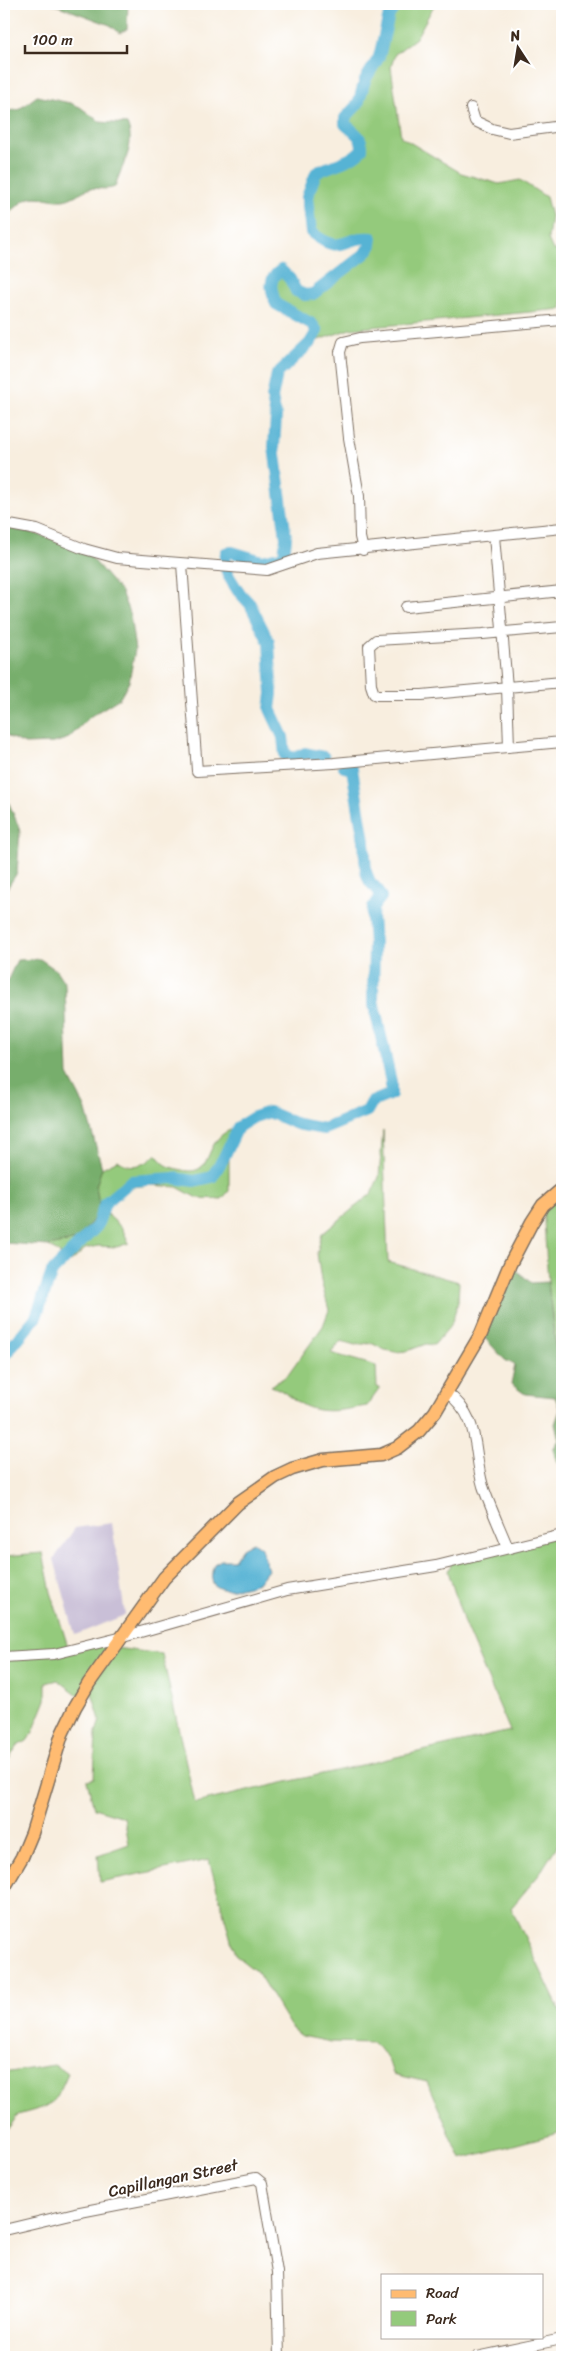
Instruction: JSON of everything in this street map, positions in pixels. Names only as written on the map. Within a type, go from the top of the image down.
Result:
[{"type":"main road","points":[[4,1888],[22,1856],[32,1833],[62,1734],[74,1707],[164,1578],[238,1504],[275,1477],[292,1469],[323,1460],[381,1455],[397,1448],[419,1430],[435,1412],[481,1334],[510,1264],[532,1222],[543,1205],[562,1190]]},
{"type":"street","points":[[470,108],[475,121],[501,132],[562,126]]},
{"type":"street","points":[[363,550],[360,537],[359,496],[349,438],[341,359],[343,342],[360,338],[562,320]]},
{"type":"street","points":[[4,524],[37,530],[84,549],[117,558],[267,570],[317,553],[363,550],[562,528]]},
{"type":"street","points":[[494,536],[507,687],[509,747]]},
{"type":"street","points":[[182,564],[197,771],[334,763],[562,742]]},
{"type":"street","points":[[406,607],[562,591]]},
{"type":"street","points":[[562,627],[502,633],[374,641],[369,646],[371,685],[374,694],[385,696],[422,695],[562,682]]},
{"type":"street","points":[[446,1392],[459,1402],[474,1429],[479,1472],[508,1548]]},
{"type":"street","points":[[4,1657],[54,1654],[123,1637],[287,1590],[436,1566],[562,1535]]},
{"type":"street","name":"Capillangan Street","points":[[4,2230],[75,2213],[256,2178],[262,2183],[278,2272],[279,2357]]},
{"type":"street","points":[[477,2357],[562,2339]]},
{"type":"shaded area","points":[[112,1523],[125,1615],[75,1635],[54,1559],[75,1528]]},
{"type":"green space","points":[[53,4],[128,4],[127,29],[120,33],[110,25]]},
{"type":"green space","points":[[397,4],[435,4],[416,38],[395,54],[391,67],[401,137],[461,173],[499,184],[520,180],[546,197],[551,216],[548,239],[553,250],[562,250],[562,309],[350,329],[310,343],[317,331],[312,324],[276,304],[271,285],[272,281],[281,270],[290,279],[296,291],[305,295],[313,294],[366,253],[371,245],[372,238],[355,239],[337,245],[322,240],[311,232],[307,197],[316,173],[353,158],[362,149],[359,137],[345,124],[345,118],[358,104],[365,80],[379,55],[389,15]]},
{"type":"green space","points":[[37,96],[80,107],[100,122],[127,124],[130,140],[127,156],[115,187],[88,189],[63,200],[38,197],[29,198],[4,216],[4,111],[18,110]]},
{"type":"green space","points":[[4,524],[84,549],[121,592],[130,615],[135,650],[129,682],[120,698],[91,716],[69,738],[54,743],[25,744],[9,737],[4,732]]},
{"type":"green space","points":[[4,791],[20,830],[17,873],[4,893]]},
{"type":"green space","points":[[40,959],[56,970],[65,984],[68,1075],[85,1107],[102,1168],[96,1186],[100,1211],[77,1240],[49,1246],[4,1243],[4,988],[17,960]]},
{"type":"green space","points":[[230,1130],[237,1140],[229,1155],[229,1191],[222,1199],[197,1198],[177,1187],[151,1185],[131,1187],[111,1197],[107,1214],[122,1228],[129,1243],[117,1247],[98,1246],[85,1249],[71,1262],[49,1246],[77,1240],[100,1211],[96,1186],[102,1168],[118,1160],[133,1166],[143,1164],[156,1154],[168,1166],[190,1171],[198,1169],[204,1165],[215,1143]]},
{"type":"green space","points":[[383,1130],[388,1262],[459,1282],[458,1302],[451,1325],[434,1345],[426,1344],[407,1351],[395,1352],[385,1350],[371,1343],[355,1345],[341,1341],[331,1353],[376,1366],[377,1387],[380,1388],[367,1406],[328,1411],[313,1409],[271,1386],[288,1375],[323,1326],[329,1310],[321,1281],[317,1253],[322,1234],[371,1194],[379,1177]]},
{"type":"green space","points":[[562,1190],[562,1380],[560,1380],[548,1282],[543,1205]]},
{"type":"green space","points":[[510,1264],[531,1283],[548,1282],[559,1380],[562,1380],[562,1468],[557,1463],[553,1449],[559,1440],[555,1424],[560,1410],[555,1397],[525,1394],[511,1384],[515,1365],[505,1360],[481,1334]]},
{"type":"green space","points":[[562,1535],[562,1838],[538,1876],[511,1908],[562,2015],[562,2132],[461,2159],[427,2082],[393,2074],[389,2062],[382,2051],[373,2043],[331,2042],[302,2036],[292,2029],[258,1973],[235,1955],[209,1860],[100,1882],[98,1855],[129,1844],[124,1817],[94,1808],[87,1780],[94,1778],[96,1732],[100,1720],[89,1683],[81,1697],[58,1680],[46,1683],[46,1700],[33,1732],[27,1741],[17,1746],[4,1767],[4,1556],[43,1553],[51,1592],[69,1650],[123,1637],[115,1648],[162,1654],[195,1803],[510,1731],[464,1623],[448,1571],[452,1562]]},
{"type":"green space","points":[[54,2065],[68,2073],[55,2099],[46,2106],[18,2115],[4,2134],[4,2073]]},
{"type":"water","points":[[253,1542],[261,1548],[268,1570],[258,1583],[232,1589],[217,1587],[213,1583],[214,1564],[221,1560],[234,1560],[242,1548]]},
{"type":"waterway","points":[[225,560],[226,553],[232,552],[262,561],[284,556],[286,538],[274,447],[276,417],[272,398],[277,374],[310,343],[317,331],[312,324],[276,304],[271,285],[274,277],[281,270],[290,279],[296,291],[305,295],[313,294],[366,253],[371,245],[372,238],[355,239],[337,245],[322,240],[311,232],[307,197],[316,173],[353,157],[362,149],[359,137],[345,124],[345,118],[358,104],[365,80],[379,57],[389,15],[397,4]]},
{"type":"waterway","points":[[226,568],[238,591],[250,604],[269,642],[272,694],[270,709],[283,737],[285,755],[295,758],[305,753],[324,757]]},
{"type":"waterway","points":[[4,1356],[36,1317],[52,1272],[97,1226],[105,1203],[131,1181],[174,1178],[194,1181],[212,1177],[238,1127],[254,1117],[269,1112],[297,1124],[324,1129],[367,1111],[372,1102],[391,1094],[391,1082],[373,1000],[374,943],[372,917],[373,907],[381,897],[378,890],[370,882],[366,872],[364,841],[352,769],[344,767]]}]
